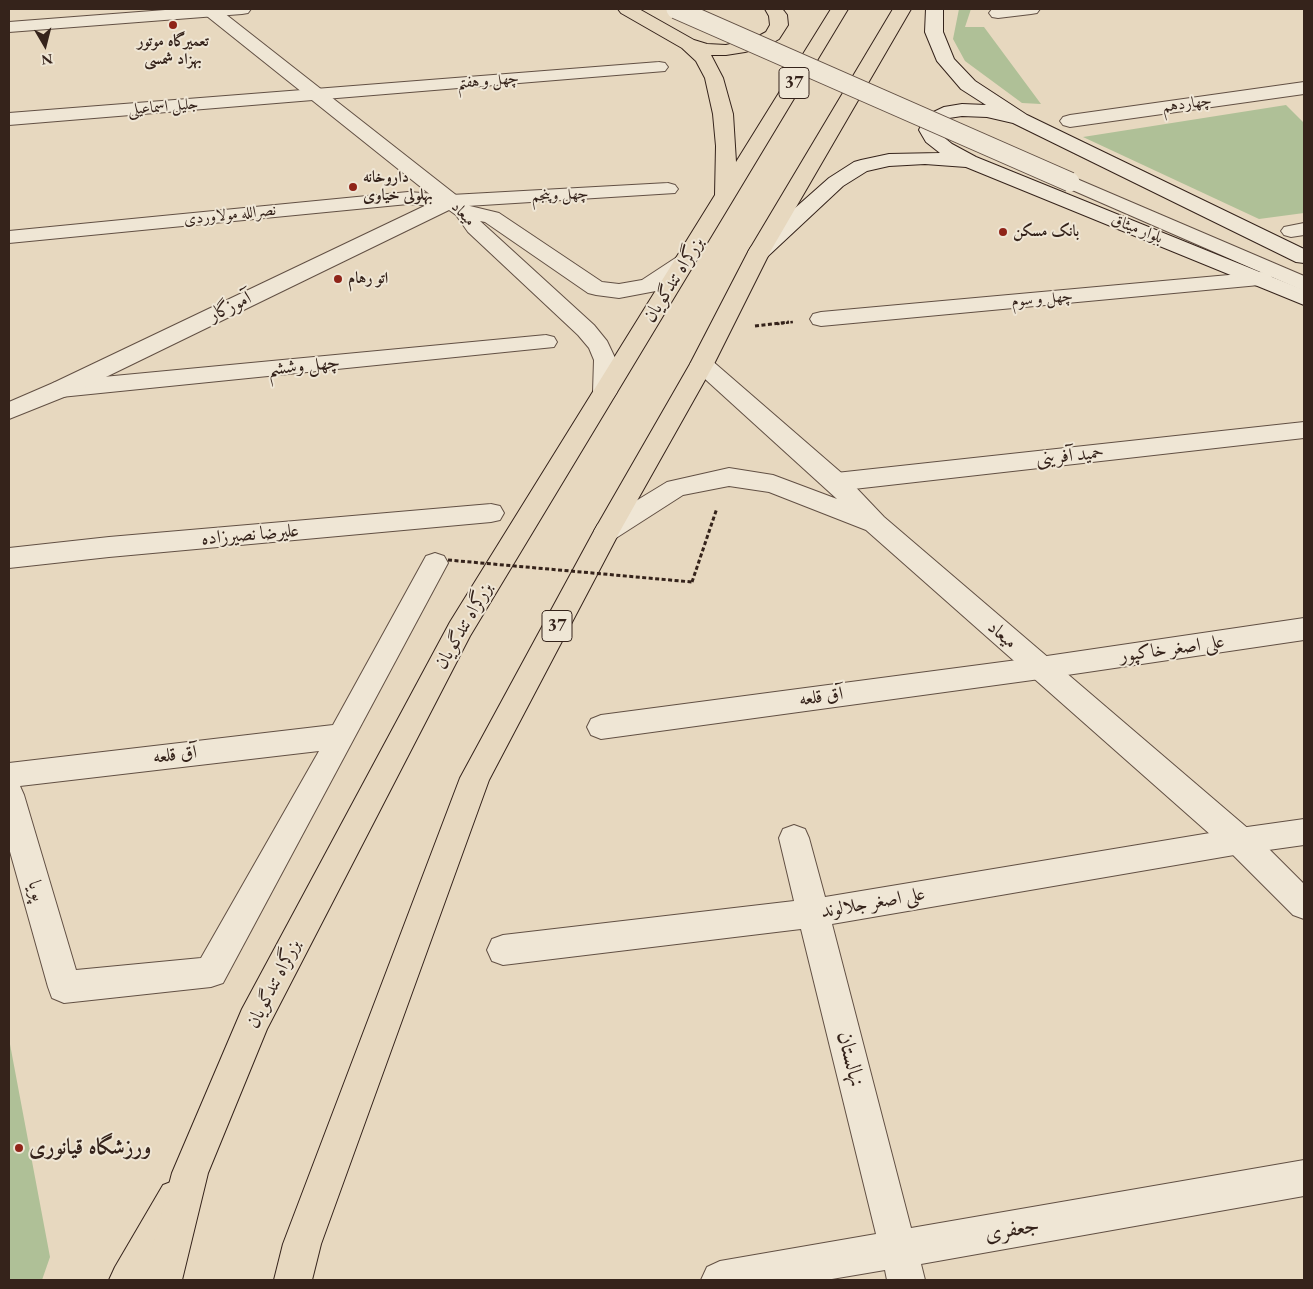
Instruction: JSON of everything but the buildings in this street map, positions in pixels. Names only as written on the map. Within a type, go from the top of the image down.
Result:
[{"type":"main road","points":[[627,9],[688,44],[704,58],[714,78],[723,114],[726,146],[725,195]]},
{"type":"main road","points":[[688,44],[726,50],[762,42],[773,34],[779,25],[778,16],[773,9]]},
{"type":"main road","name":"بزرگراه تندگویان","points":[[163,1280],[190,1173],[254,1020],[456,639],[839,9]]},
{"type":"main road","name":"37","points":[[293,1280],[302,1244],[475,778],[607,531],[702,364],[759,252],[902,9]]},
{"type":"main road","points":[[128,1280],[190,1173]]},
{"type":"street","points":[[9,27],[242,9]]},
{"type":"street","points":[[676,9],[1304,284]]},
{"type":"street","points":[[695,9],[1304,274]]},
{"type":"street","points":[[934,9],[934,32],[946,61],[968,85],[1020,119],[1304,257]]},
{"type":"street","points":[[998,13],[1031,9]]},
{"type":"street","name":"میعاد","points":[[210,10],[457,206],[475,228],[586,330],[599,346],[605,360],[605,392]]},
{"type":"street","name":"چهل و هفتم","points":[[316,94],[659,67]]},
{"type":"street","name":"چهاردهم","points":[[1070,121],[1304,88]]},
{"type":"street","name":"جلیل اسماعیلی","points":[[9,119],[316,94]]},
{"type":"street","points":[[968,161],[945,148],[933,138],[929,130],[932,120],[944,113],[962,110],[987,111],[1020,119]]},
{"type":"street","points":[[759,252],[836,182],[861,166],[889,160],[925,158],[968,161]]},
{"type":"street","name":"بلوار میثاق","points":[[968,161],[1262,279],[1304,298]]},
{"type":"street","name":"چهل وپنجم","points":[[457,206],[668,189]]},
{"type":"street","name":"نصرالله مولاوردی","points":[[9,237],[408,198],[457,206]]},
{"type":"street","points":[[457,206],[492,217],[596,288],[619,291],[648,286],[685,262]]},
{"type":"street","name":"آموزگار","points":[[9,411],[61,389],[457,206]]},
{"type":"street","name":"چهل و سوم","points":[[821,319],[1262,279]]},
{"type":"street","name":"چهل وششم","points":[[61,389],[546,342]]},
{"type":"street","name":"میعاد","points":[[702,364],[836,482],[875,524],[1240,840],[1304,904]]},
{"type":"street","name":"حمید آفرینی","points":[[836,482],[1304,430]]},
{"type":"street","points":[[607,531],[676,488],[729,478],[772,484],[875,524]]},
{"type":"street","name":"علیرضا نصیرزاده","points":[[9,558],[109,547],[491,513]]},
{"type":"street","points":[[342,736],[441,561]]},
{"type":"street","name":"علی اصغر خاکپور","points":[[1040,668],[1304,629]]},
{"type":"street","name":"آق قلعه","points":[[602,727],[1040,668]]},
{"type":"street","name":"آق قلعه","points":[[9,775],[342,736]]},
{"type":"street","name":"پویا","points":[[9,795],[64,987],[210,972],[342,736]]},
{"type":"street","name":"علی اصغر جلالوند","points":[[503,950],[813,913],[1240,840],[1304,832]]},
{"type":"street","name":"نهالستان","points":[[794,838],[902,1265]]},
{"type":"street","name":"جعفری","points":[[720,1280],[902,1265],[1304,1178]]},
{"type":"path","points":[[719,330],[821,319]]},
{"type":"path","points":[[441,561],[692,582],[711,522]]},
{"type":"green space","points":[[959,9],[971,9],[965,27],[984,27],[1041,104],[1022,103],[965,61],[953,39]]},
{"type":"green space","points":[[1286,105],[1304,123],[1304,213],[1259,219],[1083,137]]},
{"type":"green space","name":"ورزشگاه قیانوری","points":[[9,1039],[50,1257],[42,1280],[9,1280]]},
{"type":"place","name":"تعمیرگاه موتور بهزاد شمسی","points":[[173,25]]},
{"type":"place","name":"داروخانه بهلولی خیاوی","points":[[353,187]]},
{"type":"place","name":"بانک مسکن","points":[[1003,232]]},
{"type":"place","name":"اتو رهام","points":[[338,279]]},
{"type":"place","name":"ورزشگاه قیانوری","points":[[19,1148]]}]
